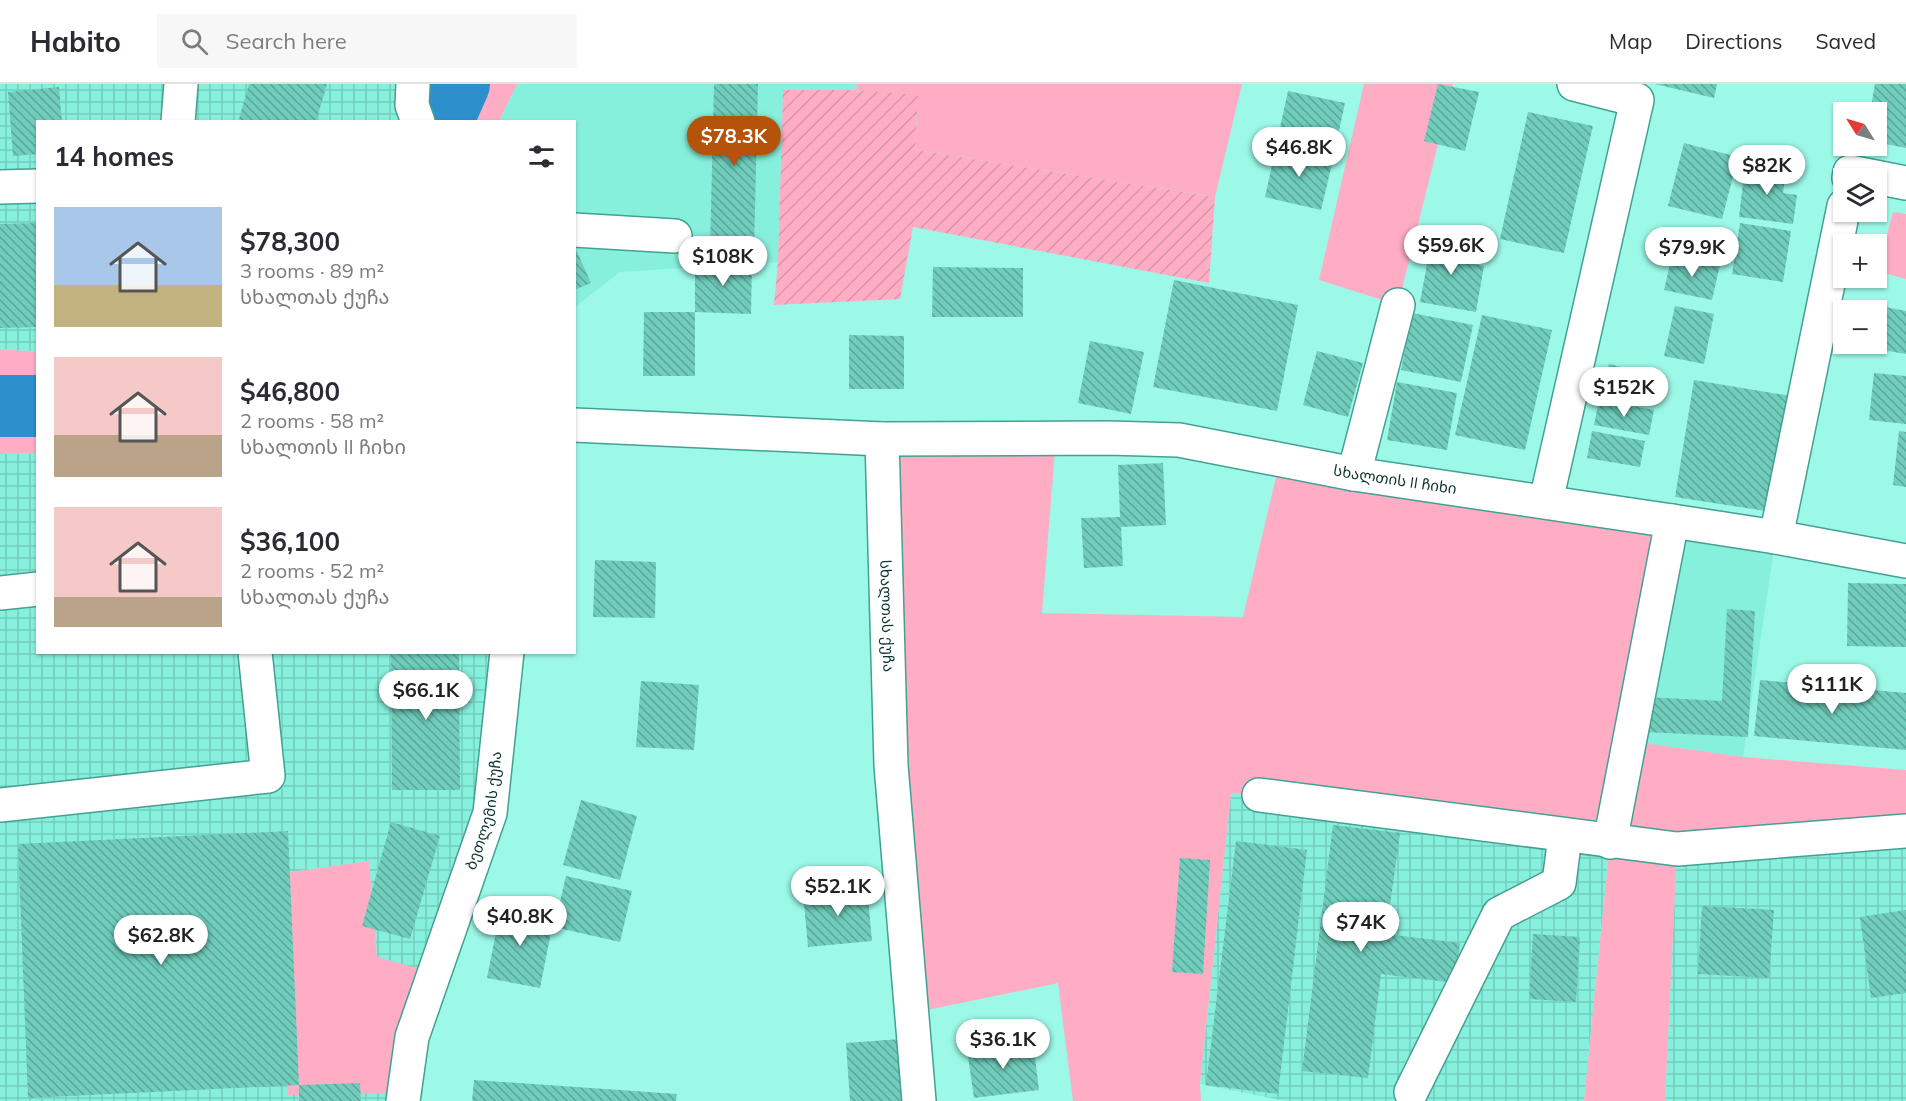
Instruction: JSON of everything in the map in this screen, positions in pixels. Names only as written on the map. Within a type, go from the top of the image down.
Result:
[{"type":"street","points":[[178,120],[181,84]]},
{"type":"street","points":[[1546,501],[1637,100],[1574,84]]},
{"type":"street","points":[[1887,179],[1906,183]]},
{"type":"street","points":[[0,187],[36,186]]},
{"type":"street","points":[[1776,537],[1841,222]]},
{"type":"street","points":[[576,230],[675,236]]},
{"type":"street","points":[[1354,474],[1398,305]]},
{"type":"street","points":[[576,425],[882,439]]},
{"type":"street","name":"სხალთის II ჩიხი","points":[[882,439],[1179,440],[1354,474],[1776,537],[1906,561]]},
{"type":"street","name":"სხალთას ქუჩა","points":[[882,439],[891,765],[919,1101]]},
{"type":"street","points":[[1611,842],[1672,521]]},
{"type":"street","points":[[0,593],[36,589]]},
{"type":"street","points":[[0,805],[268,776],[255,654]]},
{"type":"street","name":"ბეთლემის ქუჩა","points":[[403,1101],[412,1037],[490,813],[507,654]]},
{"type":"street","points":[[1259,795],[1677,849],[1906,831]]},
{"type":"street","points":[[1411,1092],[1499,914],[1559,882],[1565,836]]},
{"type":"shaded area","points":[[0,84],[413,84],[402,120],[36,120],[36,352],[0,349]]},
{"type":"shaded area","points":[[423,84],[517,84],[499,120],[403,120]]},
{"type":"shaded area","points":[[517,84],[857,84],[856,90],[783,90],[778,262],[620,272],[576,306],[576,120],[500,120]]},
{"type":"shaded area","points":[[857,84],[1242,84],[1215,197],[915,150],[918,96],[856,90]]},
{"type":"shaded area","points":[[1364,84],[1453,84],[1398,305],[1319,280]]},
{"type":"shaded area","points":[[783,90],[856,90],[918,95],[915,150],[1215,197],[1209,283],[913,227],[900,299],[774,305],[778,262]]},
{"type":"shaded area","points":[[1893,212],[1906,214],[1906,279],[1887,274],[1887,234]]},
{"type":"shaded area","points":[[0,349],[36,352],[36,453],[0,454]]},
{"type":"shaded area","points":[[1056,438],[1042,613],[1243,617],[1280,460],[1672,521],[1630,741],[1743,757],[1906,770],[1906,831],[1677,850],[1665,1101],[1584,1101],[1610,842],[1231,793],[1200,1084],[1201,1101],[1073,1101],[1058,983],[912,1013],[882,439]]},
{"type":"shaded area","points":[[36,453],[36,654],[507,654],[490,813],[434,973],[377,958],[369,861],[284,873],[404,1093],[403,1101],[0,1101],[0,454]]},
{"type":"shaded area","points":[[1672,521],[1776,537],[1743,757],[1630,741]]},
{"type":"shaded area","points":[[1231,793],[1610,842],[1584,1101],[1286,1101],[1200,1084]]},
{"type":"shaded area","points":[[1906,831],[1906,1101],[1665,1101],[1677,849]]},
{"type":"shaded area","points":[[369,861],[377,957],[434,973],[404,1093],[287,1095],[284,873]]},
{"type":"building","points":[[249,84],[327,84],[317,120],[239,120]]},
{"type":"building","points":[[714,84],[758,84],[754,251],[710,250]]},
{"type":"building","points":[[1438,84],[1479,92],[1465,151],[1424,141]]},
{"type":"building","points":[[1655,84],[1717,84],[1714,98]]},
{"type":"building","points":[[1875,84],[1906,84],[1906,148],[1887,144],[1887,102],[1872,102]]},
{"type":"building","points":[[59,87],[62,120],[36,120],[36,154],[13,156],[8,92]]},
{"type":"building","points":[[1288,91],[1345,103],[1335,149],[1278,137]]},
{"type":"building","points":[[1528,112],[1593,126],[1564,253],[1500,239]]},
{"type":"building","points":[[1684,143],[1738,157],[1722,219],[1668,206]]},
{"type":"building","points":[[1276,147],[1333,160],[1321,210],[1265,197]]},
{"type":"building","points":[[1745,166],[1786,170],[1783,193],[1797,195],[1793,224],[1739,217]]},
{"type":"building","points":[[36,223],[36,327],[0,328],[0,224]]},
{"type":"building","points":[[1740,223],[1791,231],[1783,282],[1732,274]]},
{"type":"building","points":[[1433,232],[1461,238],[1457,261],[1484,266],[1476,312],[1420,302]]},
{"type":"building","points":[[576,249],[591,283],[576,289]]},
{"type":"building","points":[[1672,255],[1720,265],[1712,300],[1664,290]]},
{"type":"building","points":[[695,261],[752,262],[751,314],[695,312]]},
{"type":"building","points":[[933,267],[1023,268],[1023,317],[932,317]]},
{"type":"building","points":[[1174,280],[1298,305],[1277,411],[1153,387]]},
{"type":"building","points":[[1675,306],[1714,314],[1704,364],[1664,356]]},
{"type":"building","points":[[1887,307],[1906,311],[1906,354],[1887,351]]},
{"type":"building","points":[[644,312],[695,312],[695,376],[643,376]]},
{"type":"building","points":[[1412,313],[1473,325],[1461,382],[1401,370]]},
{"type":"building","points":[[1482,315],[1552,330],[1525,450],[1455,435]]},
{"type":"building","points":[[849,335],[904,336],[904,389],[849,389]]},
{"type":"building","points":[[1090,341],[1144,352],[1131,414],[1078,403]]},
{"type":"building","points":[[1317,351],[1363,363],[1348,417],[1303,405]]},
{"type":"building","points":[[1609,364],[1662,378],[1655,404],[1602,390]]},
{"type":"building","points":[[1874,373],[1906,376],[1906,424],[1869,420]]},
{"type":"building","points":[[1694,380],[1791,396],[1772,512],[1675,497]]},
{"type":"building","points":[[1397,382],[1457,393],[1447,450],[1387,440]]},
{"type":"building","points":[[1599,400],[1654,410],[1649,435],[1594,425]]},
{"type":"building","points":[[1592,431],[1645,441],[1640,467],[1587,458]]},
{"type":"building","points":[[1899,431],[1906,432],[1906,487],[1893,485]]},
{"type":"building","points":[[1163,463],[1166,525],[1121,527],[1123,566],[1084,568],[1081,518],[1120,517],[1118,465]]},
{"type":"building","points":[[595,560],[656,562],[655,618],[593,617]]},
{"type":"building","points":[[1848,583],[1906,584],[1906,647],[1847,646]]},
{"type":"building","points":[[1727,609],[1755,611],[1748,737],[1644,732],[1646,697],[1722,701]]},
{"type":"building","points":[[391,654],[459,654],[460,790],[392,790]]},
{"type":"building","points":[[1760,680],[1906,693],[1906,750],[1754,736]]},
{"type":"building","points":[[641,681],[699,685],[694,750],[636,747]]},
{"type":"building","points":[[581,800],[637,816],[620,880],[563,865]]},
{"type":"building","points":[[391,822],[440,836],[410,939],[362,926]]},
{"type":"building","points":[[1333,825],[1400,833],[1386,934],[1460,943],[1455,983],[1381,974],[1368,1078],[1302,1071]]},
{"type":"building","points":[[288,831],[299,1085],[28,1098],[18,844]]},
{"type":"building","points":[[1236,841],[1307,850],[1278,1094],[1206,1085]]},
{"type":"building","points":[[1180,858],[1210,860],[1203,974],[1172,972]]},
{"type":"building","points":[[566,876],[632,891],[620,942],[554,927]]},
{"type":"building","points":[[867,887],[872,941],[808,947],[803,893]]},
{"type":"building","points":[[1702,906],[1774,910],[1769,978],[1698,974]]},
{"type":"building","points":[[501,907],[554,917],[540,988],[487,978]]},
{"type":"building","points":[[1906,910],[1906,993],[1871,998],[1860,917]]},
{"type":"building","points":[[1533,934],[1580,937],[1576,1002],[1529,999]]},
{"type":"building","points":[[900,1039],[905,1101],[850,1101],[846,1043]]},
{"type":"building","points":[[1033,1041],[1039,1090],[974,1098],[967,1050]]},
{"type":"building","points":[[474,1080],[677,1094],[676,1101],[472,1101]]},
{"type":"building","points":[[360,1083],[361,1101],[299,1101],[299,1085]]},
{"type":"waterway","points":[[443,120],[459,84]]},
{"type":"waterway","points":[[0,406],[36,406]]}]
